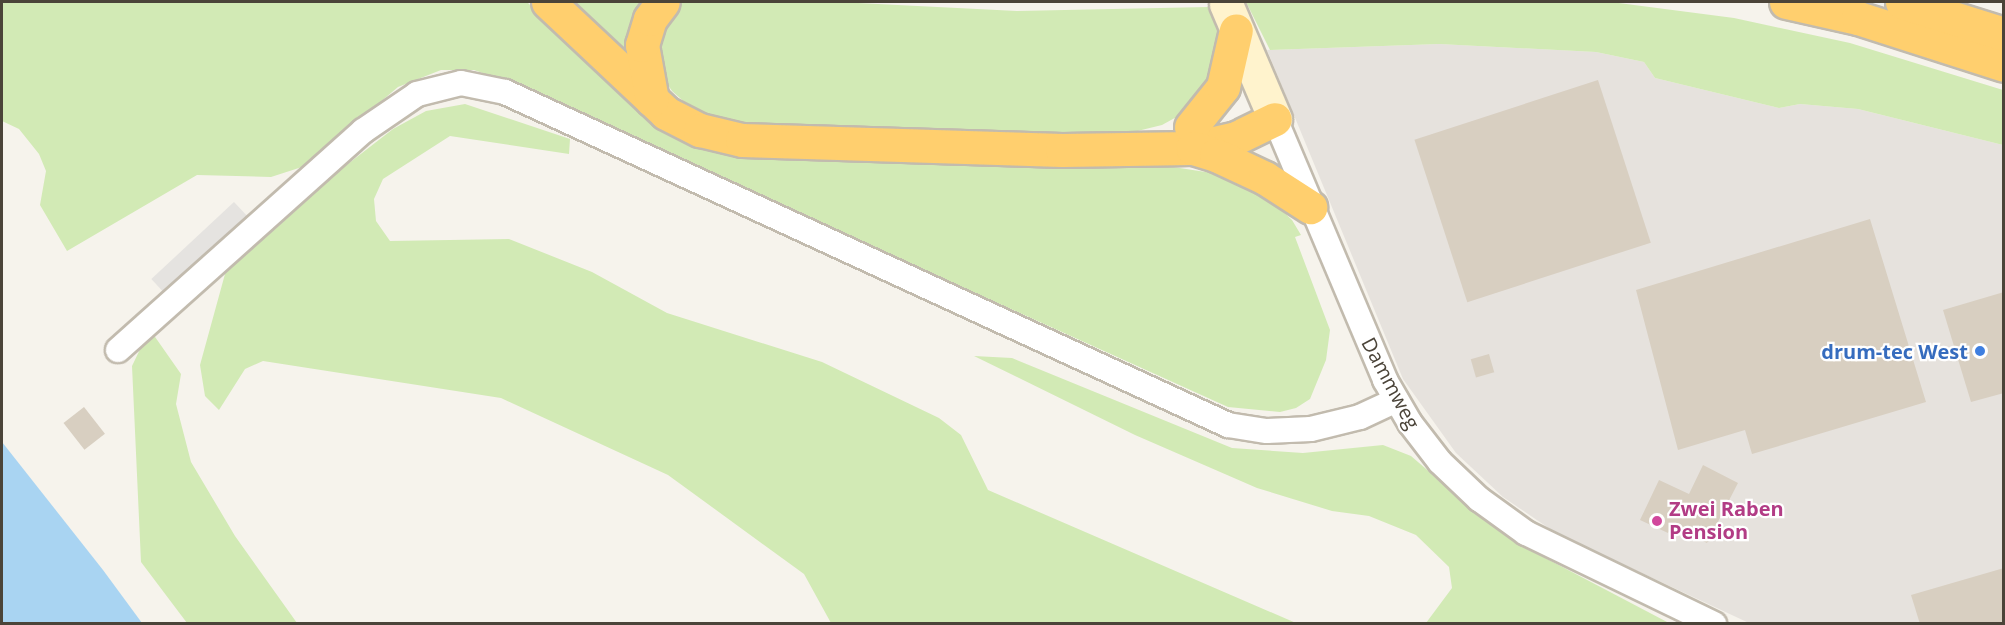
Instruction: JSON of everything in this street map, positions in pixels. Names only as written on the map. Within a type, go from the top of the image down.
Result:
[{"type":"highway","points":[[548,2],[652,100],[682,123],[700,130],[770,143],[1062,150],[1142,147],[1191,137],[1243,116],[1275,119]]},
{"type":"highway","points":[[652,100],[642,45],[650,19],[663,2]]},
{"type":"highway","points":[[1786,2],[1869,21],[2004,65]]},
{"type":"highway","points":[[1902,2],[2004,34]]},
{"type":"highway","points":[[1191,137],[1223,87],[1231,17]]},
{"type":"highway","points":[[1191,137],[1216,154],[1265,178],[1310,207]]},
{"type":"street","name":"Dammweg","points":[[1231,17],[1310,207],[1396,400],[1440,462],[1501,516],[1605,574],[1714,624]]},
{"type":"street","points":[[118,350],[363,131],[417,94],[461,83],[505,92],[1228,425],[1267,431],[1311,429],[1353,420],[1396,400]]},
{"type":"shaded area","points":[[1439,44],[1596,52],[1644,62],[1655,78],[1779,108],[1800,104],[1858,109],[2003,145],[2003,623],[1749,623],[1556,533],[1503,497],[1456,453],[1403,379],[1267,50]]},
{"type":"shaded area","points":[[234,202],[250,219],[167,296],[151,279]]},
{"type":"green space","points":[[2,2],[527,2],[635,109],[680,140],[708,149],[772,157],[1141,162],[1212,173],[1272,201],[1292,220],[1301,235],[1295,237],[1330,330],[1326,360],[1310,399],[1296,408],[1280,412],[1228,407],[508,82],[474,70],[441,70],[398,87],[305,166],[271,177],[197,175],[67,251],[40,205],[46,171],[39,154],[19,129],[2,121]]},
{"type":"green space","points":[[558,2],[648,2],[630,66]]},
{"type":"green space","points":[[683,2],[838,2],[1017,11],[1208,7],[1218,18],[1221,49],[1216,72],[1191,109],[1162,125],[1121,135],[760,128],[709,117],[690,107],[672,91],[660,73],[657,48],[668,13]]},
{"type":"green space","points":[[1246,2],[1611,2],[1734,18],[1850,43],[2003,90],[2003,145],[1858,109],[1800,104],[1779,108],[1655,78],[1644,62],[1596,52],[1439,44],[1270,50]]},
{"type":"green space","points":[[465,104],[570,139],[569,154],[450,136],[383,179],[374,199],[376,221],[390,241],[509,239],[592,272],[667,313],[822,362],[939,418],[961,435],[988,490],[1296,623],[831,623],[804,574],[668,475],[501,398],[263,361],[245,369],[219,410],[205,396],[200,365],[225,274],[251,239],[393,129],[426,111]]},
{"type":"green space","points":[[153,334],[181,374],[176,404],[191,462],[235,536],[297,623],[187,623],[141,562],[132,366],[144,341]]},
{"type":"green space","points":[[974,356],[1012,358],[1232,448],[1303,453],[1383,445],[1411,456],[1489,523],[1532,551],[1669,623],[1426,623],[1452,588],[1449,567],[1416,535],[1369,516],[1332,511],[1257,488],[1135,435]]},
{"type":"water","points":[[2,442],[103,570],[142,623],[2,623]]},
{"type":"building","points":[[1598,80],[1651,243],[1467,302],[1414,140]]},
{"type":"building","points":[[1870,219],[1926,402],[1752,454],[1745,430],[1678,450],[1636,290]]},
{"type":"building","name":"drum-tec West","points":[[2004,292],[2004,393],[1971,402],[1943,310]]},
{"type":"building","points":[[1489,354],[1494,372],[1476,378],[1471,359]]},
{"type":"building","points":[[84,407],[105,434],[84,450],[64,423]]},
{"type":"building","points":[[1703,465],[1738,483],[1707,543],[1672,526],[1668,533],[1640,520],[1659,480],[1689,494]]},
{"type":"building","points":[[2004,568],[2004,624],[1920,624],[1911,595]]},
{"type":"place","name":"drum-tec West","points":[[1980,351]]},
{"type":"place","name":"Zwei Raben Pension","points":[[1657,521]]}]
